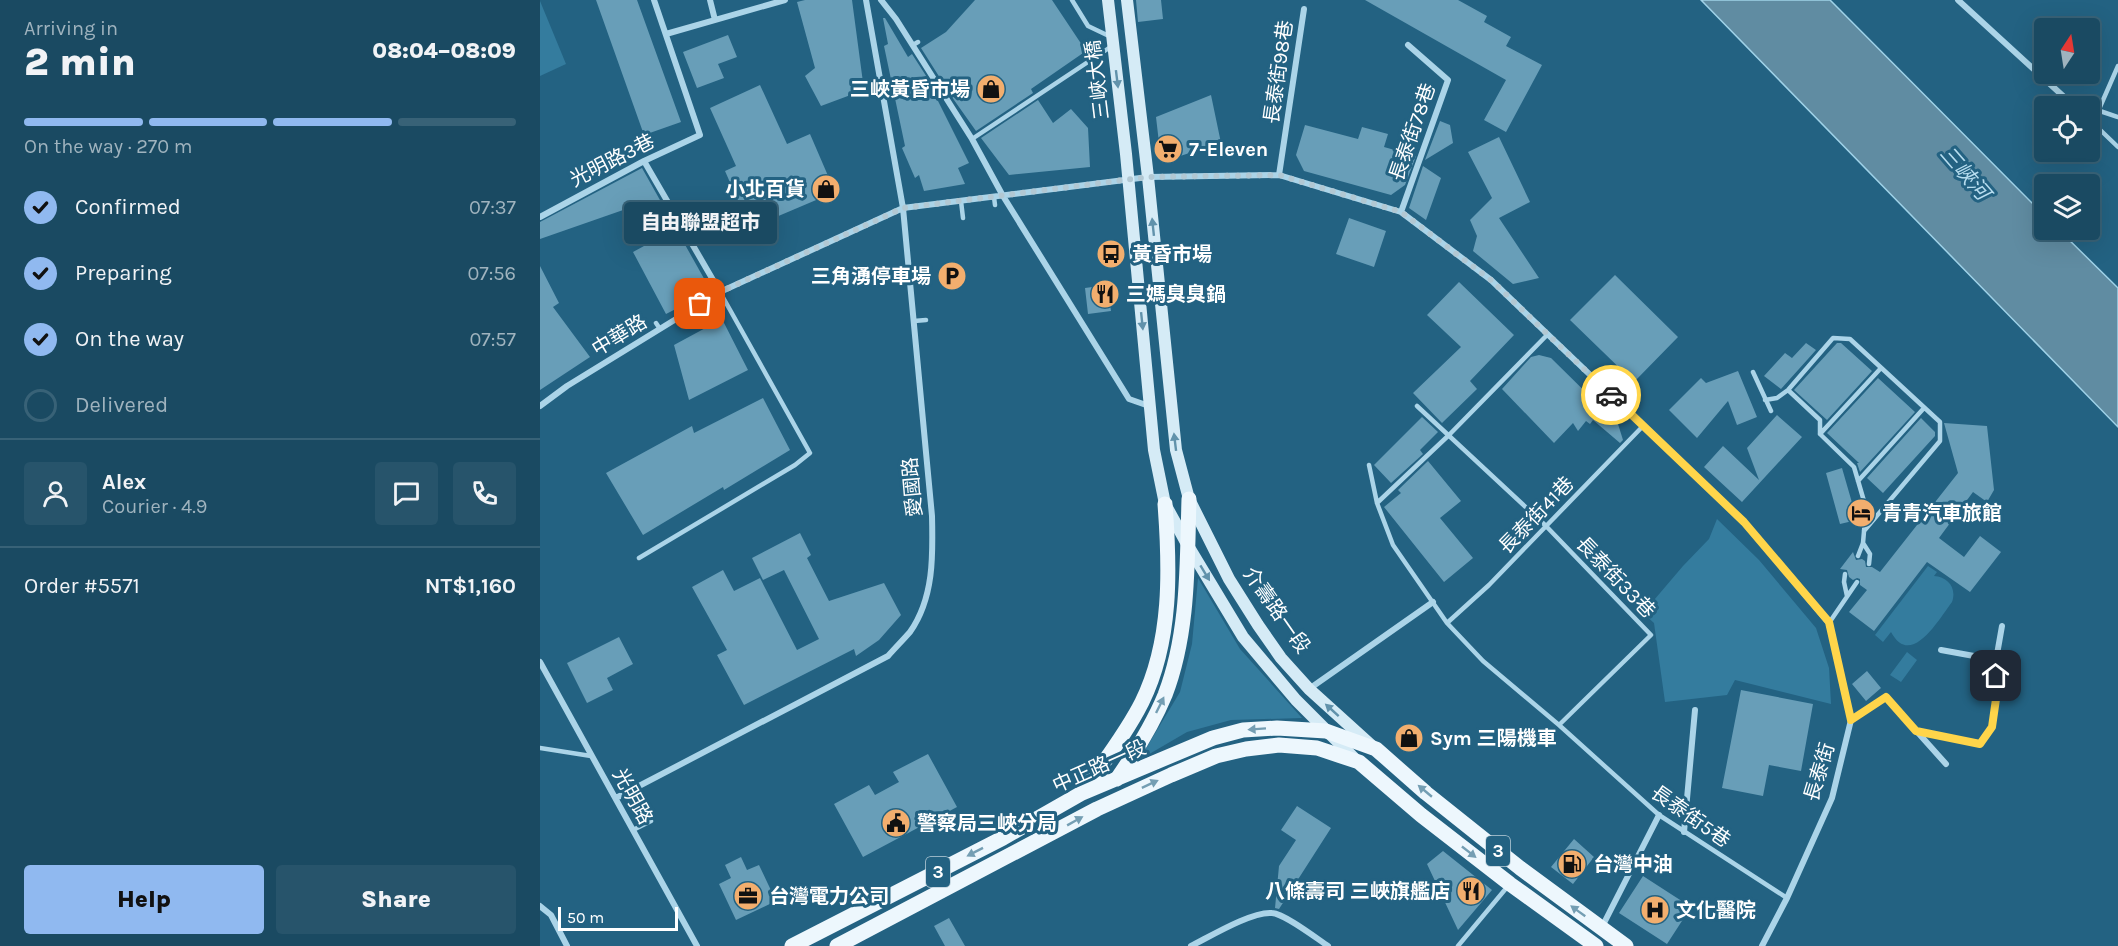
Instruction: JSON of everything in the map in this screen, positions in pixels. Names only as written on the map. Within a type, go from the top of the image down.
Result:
[{"type":"main road","name":"三峽大橋","points":[[1108,0],[1126,154]]},
{"type":"main road","name":"三峽大橋","points":[[1127,0],[1145,153]]},
{"type":"main road","name":"介壽路一段","points":[[1145,153],[1176,450],[1189,499],[1229,579],[1281,658],[1309,689],[1426,793],[1510,860],[1626,946]]},
{"type":"main road","name":"介壽路一段","points":[[1126,154],[1154,450],[1166,504],[1187,544],[1243,637],[1296,700],[1326,731],[1421,815],[1510,884],[1596,946]]},
{"type":"main road","points":[[1097,809],[1144,734],[1165,694],[1177,653],[1186,594],[1189,499]]},
{"type":"main road","points":[[1082,793],[1142,701],[1159,656],[1168,593],[1166,504]]},
{"type":"main road","name":"中正路一段","points":[[792,946],[1003,838],[1082,793],[1213,738],[1243,730],[1277,728],[1326,731],[1376,749]]},
{"type":"main road","name":"中正路一段","points":[[843,945],[1097,809],[1216,756],[1279,745],[1317,747],[1359,762]]},
{"type":"main road","points":[[886,898],[895,916]]},
{"type":"street","points":[[654,0],[666,34],[785,0]]},
{"type":"street","points":[[710,0],[715,20]]},
{"type":"street","name":"愛國路","points":[[616,798],[888,656],[910,631],[926,600],[933,556],[932,516],[903,208],[866,0]]},
{"type":"street","points":[[881,0],[915,43],[1108,373],[1129,399],[1150,406]]},
{"type":"street","points":[[1958,0],[2063,96]]},
{"type":"street","name":"長泰街98巷","points":[[1279,175],[1304,9]]},
{"type":"street","name":"光明路3巷","points":[[540,217],[644,161],[700,135],[666,34]]},
{"type":"street","name":"長泰街78巷","points":[[1401,212],[1448,80],[1408,45]]},
{"type":"street","points":[[644,161],[720,292]]},
{"type":"street","name":"長泰街","points":[[1128,179],[1279,175],[1401,212],[1491,280],[1548,334],[1744,522],[1829,622],[1851,720],[1832,798],[1787,898],[1762,946]]},
{"type":"street","name":"中華路","points":[[540,406],[658,326],[720,292],[903,208],[1128,179]]},
{"type":"street","points":[[1309,689],[1433,602]]},
{"type":"street","points":[[1916,731],[1980,744],[1992,727],[1997,692],[1996,660],[2002,626]]},
{"type":"street","points":[[1941,650],[1996,660]]},
{"type":"street","name":"光明路","points":[[540,662],[697,946]]},
{"type":"street","points":[[1851,720],[1886,697],[1946,764]]},
{"type":"street","points":[[1684,832],[1695,710]]},
{"type":"street","points":[[1602,928],[1659,816]]},
{"type":"street","points":[[540,906],[551,915],[567,946]]},
{"type":"street","points":[[1191,946],[1250,917],[1272,913],[1299,926],[1328,946]]},
{"type":"lane","points":[[972,139],[1112,42],[1088,26],[1072,0]]},
{"type":"lane","points":[[2118,66],[2100,111],[2118,117]]},
{"type":"lane","points":[[2100,130],[2118,147]]},
{"type":"lane","points":[[994,197],[995,205]]},
{"type":"lane","points":[[961,201],[963,218]]},
{"type":"lane","points":[[639,558],[795,465],[810,453],[720,292]]},
{"type":"lane","points":[[914,321],[926,320]]},
{"type":"lane","points":[[1377,503],[1449,435],[1548,334]]},
{"type":"lane","points":[[1765,400],[1777,398],[1788,390],[1833,338],[1850,339],[1940,422],[1940,441],[1864,531]]},
{"type":"lane","points":[[1820,434],[1881,368]]},
{"type":"lane","points":[[1753,372],[1771,411]]},
{"type":"lane","points":[[1788,390],[1820,420],[1820,434],[1854,467],[1866,508],[1863,543],[1858,556]]},
{"type":"lane","points":[[1417,406],[1546,526]]},
{"type":"lane","points":[[1858,481],[1924,408]]},
{"type":"lane","name":"長泰街41巷","points":[[1447,622],[1489,585],[1643,426]]},
{"type":"lane","name":"長泰街5巷","points":[[1369,465],[1377,503],[1394,545],[1447,622],[1483,661],[1559,725],[1659,816],[1787,898]]},
{"type":"lane","name":"長泰街33巷","points":[[1546,526],[1651,634],[1559,725]]},
{"type":"lane","points":[[1863,543],[1870,554],[1869,564]]},
{"type":"lane","points":[[1845,574],[1847,596]]},
{"type":"lane","points":[[1829,622],[1857,582]]},
{"type":"lane","points":[[540,748],[591,756]]},
{"type":"lane","points":[[633,830],[651,821]]},
{"type":"lane","points":[[1458,946],[1510,884]]},
{"type":"shaded area","points":[[540,1],[566,64],[540,76]]},
{"type":"shaded area","points":[[1717,519],[1759,560],[1816,628],[1829,668],[1831,704],[1735,680],[1727,695],[1665,702],[1654,623],[1643,613],[1709,539]]},
{"type":"shaded area","points":[[1928,566],[1937,572],[1934,576],[1950,584],[1953,592],[1952,602],[1932,629],[1916,643],[1907,645],[1899,642],[1891,632],[1883,642],[1875,635]]},
{"type":"shaded area","points":[[1198,578],[1240,649],[1302,718],[1231,720],[1187,732],[1139,760],[1180,692],[1192,644]]},
{"type":"shaded area","points":[[1907,652],[1917,660],[1901,682],[1890,675]]},
{"type":"water","name":"三峽河","points":[[1701,0],[1830,0],[2034,205],[2034,240],[2069,240],[2118,288],[2118,427]]},
{"type":"building","points":[[596,0],[637,0],[681,122],[644,135]]},
{"type":"building","points":[[852,0],[864,90],[821,106],[805,76],[815,68],[797,2]]},
{"type":"building","name":"三峽黃昏市場","points":[[975,0],[1052,0],[1086,51],[1031,89],[1033,93],[976,131],[921,48],[946,32]]},
{"type":"building","points":[[1136,0],[1161,0],[1163,19],[1138,22]]},
{"type":"building","points":[[1365,0],[1458,0],[1487,16],[1484,22],[1511,37],[1506,46],[1542,65],[1506,132],[1484,120],[1506,80]]},
{"type":"building","points":[[883,18],[908,57],[912,54],[930,82],[969,163],[958,168],[965,184],[924,191],[919,175],[915,178],[902,148],[905,146],[884,46],[888,44]]},
{"type":"building","points":[[728,35],[737,57],[718,64],[724,78],[697,88],[683,52]]},
{"type":"building","points":[[760,85],[787,144],[810,134],[835,192],[750,228],[725,171],[736,166],[710,108]]},
{"type":"building","points":[[1211,95],[1221,143],[1177,157],[1166,153],[1159,143],[1156,117]]},
{"type":"building","points":[[1038,100],[1053,123],[1071,109],[1088,128],[1090,167],[1009,175],[981,138]]},
{"type":"building","points":[[1440,121],[1450,125],[1453,143],[1425,160]]},
{"type":"building","points":[[1305,125],[1358,139],[1362,127],[1388,134],[1384,147],[1416,156],[1405,185],[1391,195],[1304,171],[1296,155]]},
{"type":"building","points":[[1499,137],[1530,202],[1499,218],[1539,278],[1513,284],[1473,251],[1477,236],[1470,220],[1492,198],[1468,152]]},
{"type":"building","points":[[1423,166],[1441,178],[1426,220],[1409,208]]},
{"type":"building","points":[[642,168],[711,291],[666,314],[633,252],[644,246],[626,209],[540,239],[540,222]]},
{"type":"building","points":[[1349,218],[1386,231],[1374,267],[1336,254]]},
{"type":"building","points":[[540,266],[559,303],[553,307],[590,357],[540,390]]},
{"type":"building","points":[[1615,275],[1678,337],[1634,382],[1570,320]]},
{"type":"building","points":[[1459,282],[1514,335],[1470,381],[1477,389],[1442,423],[1413,393],[1461,347],[1427,315]]},
{"type":"building","points":[[1107,285],[1111,311],[1088,314],[1085,288]]},
{"type":"building","points":[[722,319],[748,370],[689,400],[674,345]]},
{"type":"building","points":[[1806,343],[1816,350],[1781,389],[1764,376],[1785,353],[1792,358]]},
{"type":"building","points":[[1837,343],[1841,343],[1872,371],[1827,420],[1794,390]]},
{"type":"building","points":[[1539,355],[1551,358],[1618,424],[1623,440],[1620,443],[1593,420],[1590,424],[1586,421],[1578,431],[1573,423],[1554,443],[1502,389],[1531,357]]},
{"type":"building","points":[[1738,371],[1757,417],[1737,425],[1728,401],[1697,438],[1669,410],[1701,378],[1706,383]]},
{"type":"building","points":[[1878,378],[1915,412],[1860,472],[1857,463],[1859,463],[1827,433]]},
{"type":"building","points":[[763,398],[790,450],[643,535],[606,473],[692,426],[694,433]]},
{"type":"building","points":[[1777,415],[1802,437],[1742,502],[1704,467],[1723,446],[1759,480],[1747,448]]},
{"type":"building","points":[[1422,417],[1438,432],[1420,450],[1423,454],[1391,483],[1374,465]]},
{"type":"building","points":[[1921,418],[1935,432],[1935,436],[1883,493],[1867,478]]},
{"type":"building","points":[[1944,423],[1987,426],[1994,490],[1987,502],[1973,492],[1939,538],[1964,557],[1980,536],[2001,552],[1970,592],[1927,562],[1874,631],[1849,612],[1867,590],[1860,585],[1860,579],[1853,580],[1849,577],[1847,570],[1840,569],[1853,552],[1856,560],[1862,559],[1866,567],[1872,567],[1880,572],[1958,473]]},
{"type":"building","points":[[1428,461],[1461,501],[1440,518],[1473,558],[1444,582],[1384,507],[1401,493],[1398,490]]},
{"type":"building","points":[[1842,468],[1857,520],[1840,524],[1826,473]]},
{"type":"building","points":[[800,533],[811,555],[807,558],[829,601],[884,583],[901,615],[879,640],[856,656],[854,649],[744,705],[717,655],[727,650],[692,587],[723,570],[734,591],[760,578],[797,650],[819,639],[784,570],[763,580],[752,558]]},
{"type":"building","points":[[619,637],[633,664],[607,678],[613,690],[587,703],[567,663]]},
{"type":"building","points":[[1867,671],[1881,688],[1866,701],[1852,684]]},
{"type":"building","points":[[1741,690],[1813,704],[1801,771],[1769,765],[1763,796],[1722,788]]},
{"type":"building","points":[[928,754],[957,807],[863,857],[834,804],[869,785],[875,795],[899,782],[893,772]]},
{"type":"building","points":[[1297,806],[1331,828],[1279,909],[1275,908],[1279,866],[1296,840],[1281,830]]},
{"type":"building","points":[[1574,839],[1594,857],[1573,884],[1551,867]]},
{"type":"building","points":[[1443,851],[1492,890],[1458,930],[1427,864]]},
{"type":"building","points":[[741,857],[747,870],[759,865],[776,901],[736,920],[719,884],[731,878],[725,865]]},
{"type":"building","name":"文化醫院","points":[[1643,876],[1691,907],[1667,944],[1619,913]]},
{"type":"building","points":[[949,918],[965,946],[945,946],[934,926]]},
{"type":"way so far","points":[[700,304],[720,292],[903,208],[1148,177],[1279,175],[1401,212],[1491,280],[1611,395]]},
{"type":"place","name":"三峽黃昏市場","points":[[991,89]]},
{"type":"place","name":"7-Eleven","points":[[1168,149]]},
{"type":"place","name":"小北百貨","points":[[826,189]]},
{"type":"place","name":"黃昏市場","points":[[1111,254]]},
{"type":"place","name":"三角湧停車場","points":[[952,276]]},
{"type":"place","name":"三媽臭臭鍋","points":[[1105,294]]},
{"type":"place","name":"自由聯盟超市","points":[[700,304]]},
{"type":"place","name":"青青汽車旅館","points":[[1861,513]]},
{"type":"place","name":"Sym 三陽機車","points":[[1409,738]]},
{"type":"place","name":"警察局三峽分局","points":[[896,823]]},
{"type":"place","name":"台灣中油","points":[[1572,864]]},
{"type":"place","name":"八條壽司 三峽旗艦店","points":[[1471,891]]},
{"type":"place","name":"台灣電力公司","points":[[748,896]]},
{"type":"place","name":"文化醫院","points":[[1655,910]]},
{"type":"route","points":[[1611,395],[1744,522],[1829,622],[1851,720],[1886,697],[1916,731],[1980,744],[1992,727],[1997,692],[1996,676]]}]
